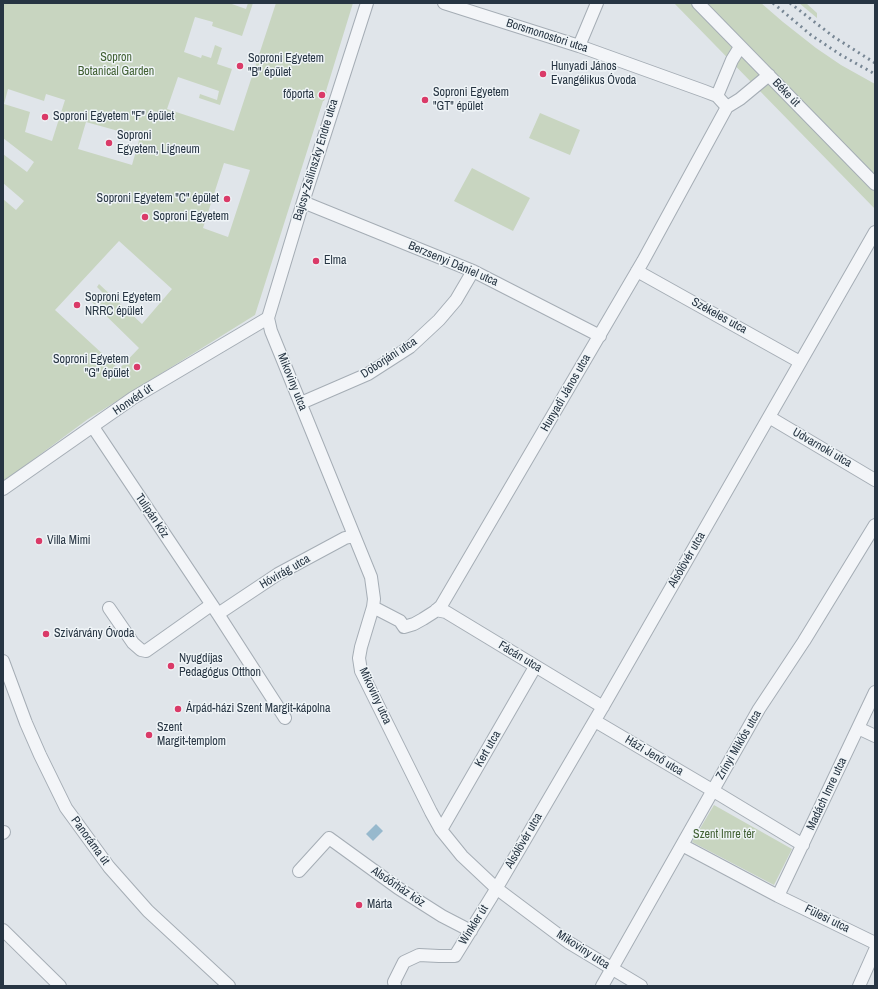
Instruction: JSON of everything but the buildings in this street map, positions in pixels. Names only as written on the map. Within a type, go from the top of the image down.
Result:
[{"type":"street","name":"Bajcsy-Zsilinszky Endre utca","points":[[268,318],[303,202],[367,3]]},
{"type":"street","name":"Borsmonostori utca","points":[[444,3],[579,46],[717,96]]},
{"type":"street","points":[[579,46],[597,3]]},
{"type":"street","name":"Béke út","points":[[698,3],[875,184]]},
{"type":"street","points":[[727,107],[717,96],[732,60],[740,47]]},
{"type":"street","name":"Hunyadi János utca","points":[[373,607],[400,621],[404,627],[414,624],[436,610],[446,597],[600,336],[727,107],[740,99],[768,75]]},
{"type":"street","name":"Berzsenyi Dániel utca","points":[[303,202],[473,271],[600,336]]},
{"type":"street","name":"Alsólövér utca","points":[[496,888],[595,721],[875,232]]},
{"type":"street","name":"Doborjáni utca","points":[[300,403],[368,374],[410,347],[439,320],[456,300],[473,271]]},
{"type":"street","name":"Székeles utca","points":[[637,271],[800,362]]},
{"type":"street","name":"Mikoviny utca","points":[[268,318],[271,331],[371,577],[374,599],[359,658],[361,671],[441,830],[462,856],[496,888],[568,942],[641,986]]},
{"type":"street","name":"Honvéd út","points":[[3,489],[140,394],[268,318]]},
{"type":"street","name":"Udvarnoki utca","points":[[768,417],[875,480]]},
{"type":"street","name":"Tulipán köz","points":[[93,427],[285,718]]},
{"type":"street","name":"Zrínyi Miklós utca","points":[[602,986],[759,709],[804,641],[875,525]]},
{"type":"street","name":"Hóvirág utca","points":[[214,609],[345,538],[354,536]]},
{"type":"street","points":[[109,608],[132,643],[137,648],[146,651],[214,609]]},
{"type":"street","name":"Fácán utca","points":[[436,610],[446,612],[602,707]]},
{"type":"street","name":"Panoráma út","points":[[3,660],[26,723],[43,762],[66,808],[109,867],[148,911],[229,986]]},
{"type":"street","name":"Kert utca","points":[[441,830],[535,667]]},
{"type":"street","name":"Madách Imre utca","points":[[778,896],[875,692]]},
{"type":"street","name":"Házi Jenő utca","points":[[595,721],[713,790]]},
{"type":"street","points":[[858,728],[875,736]]},
{"type":"street","points":[[713,790],[803,845]]},
{"type":"street","name":"Alsóőrház köz","points":[[299,871],[329,838],[398,888],[442,916],[471,931]]},
{"type":"street","points":[[682,845],[778,896]]},
{"type":"street","name":"Winkler út","points":[[395,986],[394,982],[404,962],[419,955],[455,956],[496,888]]},
{"type":"street","name":"Fülesi utca","points":[[778,896],[875,943]]},
{"type":"street","points":[[3,930],[60,986]]},
{"type":"street","points":[[859,986],[875,950]]},
{"type":"green space","name":"Sopron Botanical Garden","points":[[3,3],[229,3],[246,9],[248,3],[253,3],[242,36],[212,26],[213,22],[195,17],[184,52],[201,58],[202,55],[211,58],[215,45],[222,48],[217,64],[232,69],[220,105],[199,98],[200,94],[217,100],[219,91],[178,77],[167,109],[234,131],[276,3],[353,3],[326,91],[327,92],[255,315],[88,419],[3,482],[3,199],[16,210],[24,201],[3,183],[3,154],[27,172],[34,162],[3,138]],"holes":[[[8,89],[44,101],[46,94],[65,100],[52,141],[25,132],[30,112],[4,104]],[[86,122],[140,137],[132,165],[78,149]],[[224,163],[250,170],[228,237],[203,228]],[[119,241],[172,289],[142,324],[99,284],[97,287],[107,297],[98,306],[92,300],[91,301],[139,348],[119,369],[55,310]]]},
{"type":"green space","points":[[674,3],[761,3],[816,48],[841,65],[875,84],[875,209]]},
{"type":"green space","points":[[799,3],[806,3],[817,13],[817,18]]},
{"type":"green space","points":[[540,113],[580,130],[570,155],[529,138]]},
{"type":"green space","points":[[472,168],[530,198],[513,231],[454,201]]},
{"type":"green space","name":"Szent Imre tér","points":[[714,805],[792,849],[774,885],[692,842]]},
{"type":"water","points":[[376,824],[383,831],[373,841],[366,834]]},
{"type":"railway","points":[[773,3],[811,35],[841,55],[875,74]]},
{"type":"railway","points":[[790,3],[834,37],[875,63]]},
{"type":"place","name":"Soproni Egyetem \"B\" épület","points":[[240,66]]},
{"type":"place","name":"Hunyadi János Evangélikus Óvoda","points":[[543,74]]},
{"type":"place","name":"főporta","points":[[322,95]]},
{"type":"place","name":"Soproni Egyetem \"GT\" épület","points":[[425,100]]},
{"type":"place","name":"Soproni Egyetem \"F\" épület","points":[[45,117]]},
{"type":"place","name":"Soproni Egyetem, Ligneum","points":[[109,143]]},
{"type":"place","name":"Soproni Egyetem \"C\" épület","points":[[227,199]]},
{"type":"place","name":"Soproni Egyetem","points":[[145,217]]},
{"type":"place","name":"Elma","points":[[316,261]]},
{"type":"place","name":"Soproni Egyetem NRRC épület","points":[[77,305]]},
{"type":"place","name":"Soproni Egyetem \"G\" épület","points":[[137,367]]},
{"type":"place","name":"Villa Mimi","points":[[39,541]]},
{"type":"place","name":"Szivárvány Óvoda","points":[[46,634]]},
{"type":"place","name":"Nyugdíjas Pedagógus Otthon","points":[[171,666]]},
{"type":"place","name":"Árpád-házi Szent Margit-kápolna","points":[[178,709]]},
{"type":"place","name":"Szent Margit-templom","points":[[149,735]]},
{"type":"place","name":"Márta","points":[[359,905]]}]
